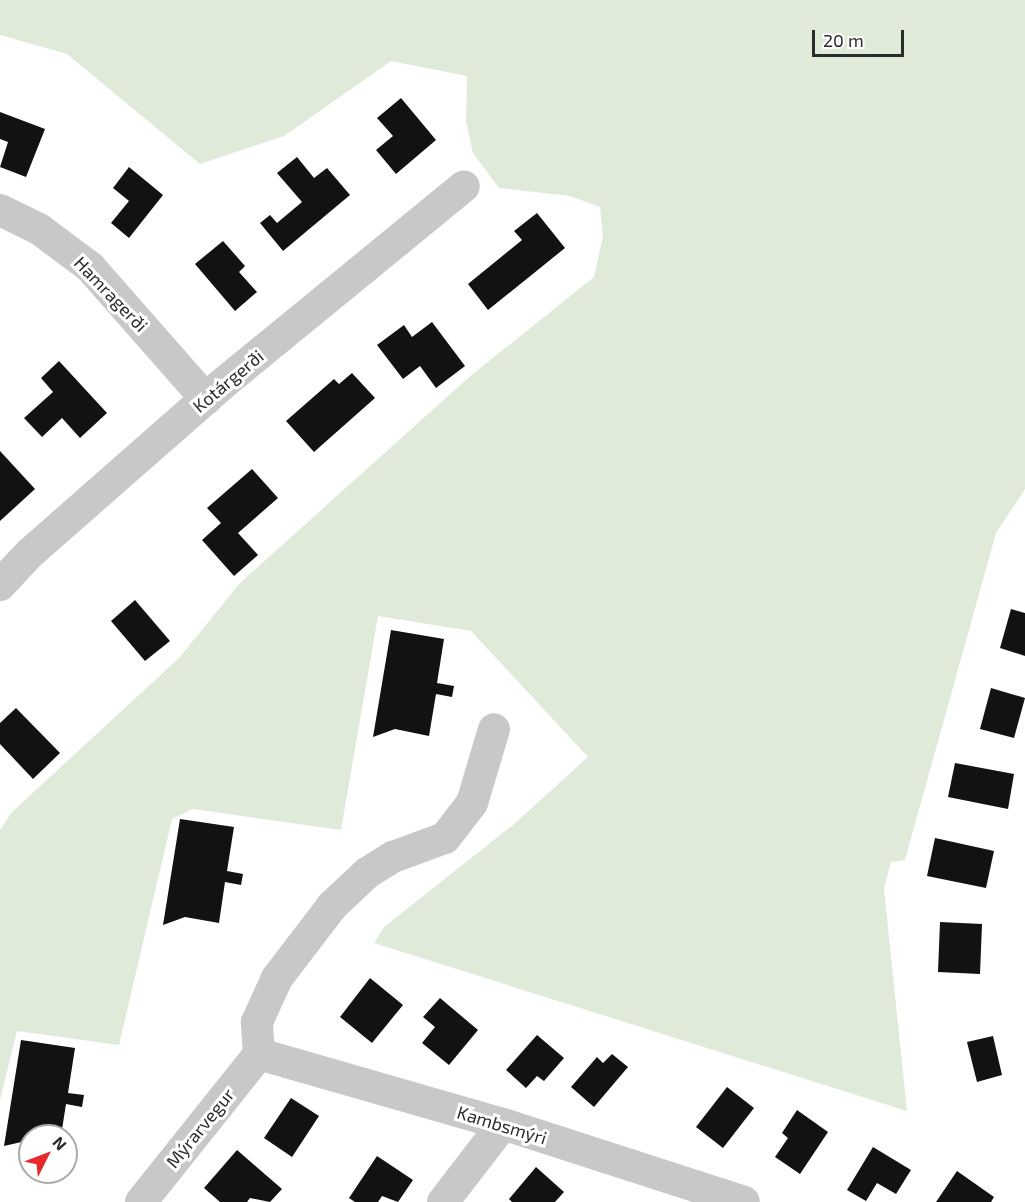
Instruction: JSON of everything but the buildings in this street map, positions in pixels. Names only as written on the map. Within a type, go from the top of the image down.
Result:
[{"type":"street","name":"Kotárgerði","points":[[0,585],[28,554],[206,399],[464,186]]},
{"type":"street","name":"Hamragerði","points":[[0,210],[39,229],[90,267],[206,399]]},
{"type":"street","points":[[259,1054],[257,1022],[277,978],[332,906],[367,873],[393,857],[445,838],[472,803],[494,729]]},
{"type":"street","name":"Kambsmýri","points":[[259,1054],[503,1124],[741,1202]]},
{"type":"street","name":"Mýrarvegur","points":[[141,1202],[259,1054]]},
{"type":"street","points":[[443,1202],[503,1124]]},
{"type":"green space","points":[[0,0],[1025,0],[1025,489],[996,533],[905,860],[891,862],[884,889],[907,1111],[374,943],[384,927],[513,825],[588,757],[471,631],[378,616],[341,830],[193,809],[172,819],[119,1045],[17,1031],[0,1100],[0,830],[12,812],[179,658],[240,583],[468,378],[594,277],[603,236],[600,207],[570,196],[499,188],[473,153],[466,121],[467,76],[391,61],[284,136],[200,164],[67,54],[0,35]]}]
